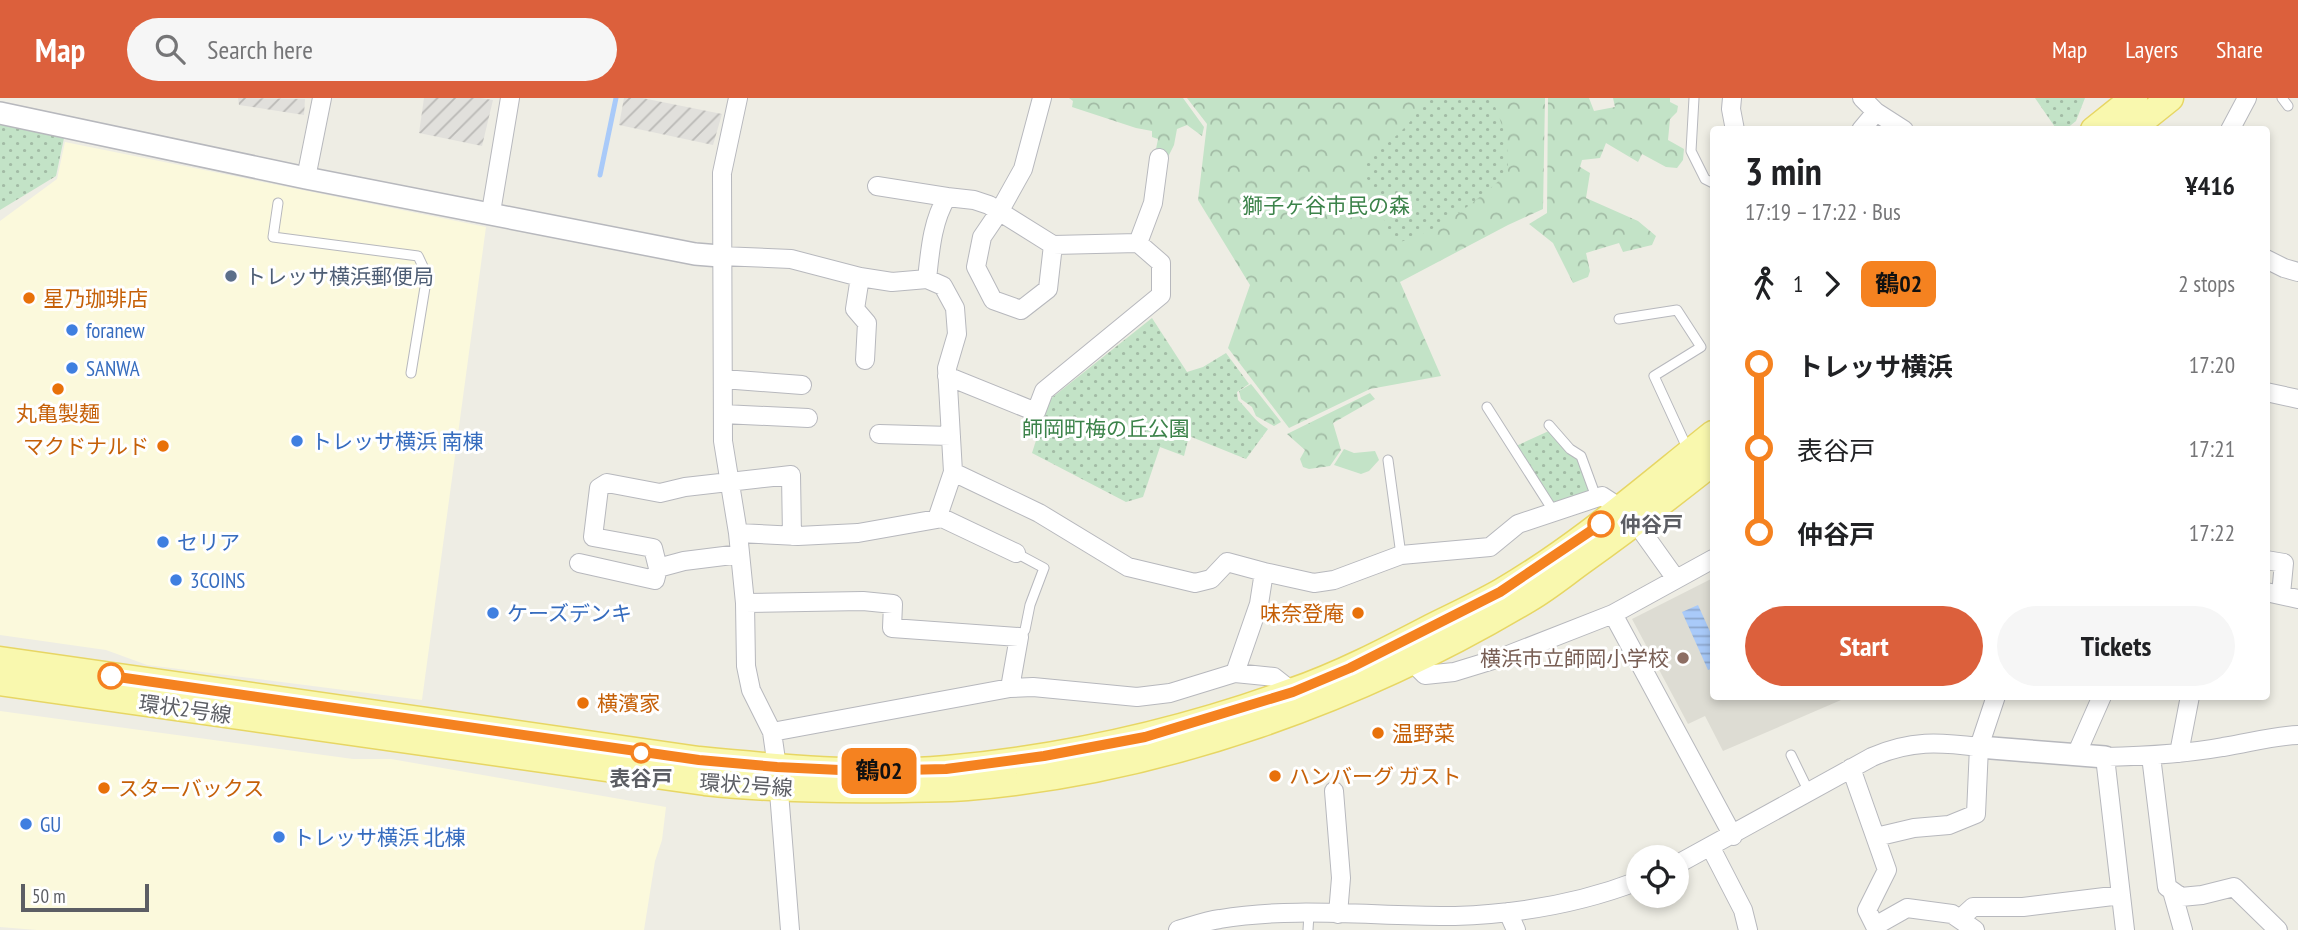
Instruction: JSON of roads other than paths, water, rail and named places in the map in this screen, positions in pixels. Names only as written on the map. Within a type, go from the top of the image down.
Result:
[{"type":"main road","points":[[2099,126],[2134,98]]},
{"type":"main road","points":[[2135,126],[2170,98]]},
{"type":"main road","name":"環状2号線","points":[[0,682],[643,775],[967,787],[1047,777],[1148,757],[1233,733],[1315,703],[1411,661],[1530,598],[1702,458],[1710,441]]},
{"type":"main road","name":"環状2号線","points":[[0,660],[615,750],[778,778],[861,771],[946,769],[1044,756],[1145,737],[1293,692],[1385,651],[1500,592],[1629,516]]},
{"type":"street","points":[[306,177],[322,98]]},
{"type":"street","points":[[491,212],[510,98]]},
{"type":"street","points":[[738,98],[722,173],[720,256],[723,441],[738,533],[745,603],[746,666],[751,690],[772,732],[790,930]]},
{"type":"street","points":[[1042,98],[1023,169],[982,237],[976,267],[993,300],[1021,310],[1048,289],[1053,245]]},
{"type":"street","points":[[1732,98],[1734,126]]},
{"type":"street","points":[[1862,98],[1876,112],[1898,126]]},
{"type":"street","points":[[2232,126],[2248,98]]},
{"type":"street","points":[[1864,126],[1876,112]]},
{"type":"street","points":[[0,113],[695,254],[791,259],[860,277],[892,282],[927,279],[943,286],[955,308],[957,334],[947,368],[953,472],[937,519],[858,533],[792,536],[738,533]]},
{"type":"street","points":[[1138,243],[1153,202],[1159,158]]},
{"type":"street","points":[[877,186],[974,200],[989,205],[1053,245],[1138,243],[1161,263],[1161,295],[1044,391],[1036,412],[947,376]]},
{"type":"street","points":[[927,279],[932,239],[947,197]]},
{"type":"street","points":[[2270,261],[2298,272]]},
{"type":"street","points":[[860,277],[855,309],[867,323],[865,360]]},
{"type":"street","points":[[723,379],[802,385]]},
{"type":"street","points":[[2270,393],[2298,399]]},
{"type":"street","points":[[723,414],[808,418]]},
{"type":"street","points":[[878,434],[951,436]]},
{"type":"street","points":[[953,472],[1039,513],[1128,567],[1195,583],[1211,579],[1227,562],[1314,583],[1334,580],[1401,555],[1490,547],[1518,524],[1602,496],[1629,516],[1676,579]]},
{"type":"street","points":[[579,563],[655,580],[658,568],[653,548],[593,537],[599,488],[607,483],[660,493],[791,475],[792,536]]},
{"type":"street","points":[[938,516],[1016,553]]},
{"type":"street","points":[[658,568],[740,554]]},
{"type":"street","points":[[1385,651],[1411,661],[1425,675],[1454,672],[1503,657],[1613,614],[1710,561]]},
{"type":"street","points":[[2270,561],[2284,563],[2282,595]]},
{"type":"street","points":[[1235,673],[1259,604],[1264,572]]},
{"type":"street","points":[[745,603],[863,601],[892,604],[892,628],[1019,636],[1010,688]]},
{"type":"street","points":[[1613,614],[1732,836]]},
{"type":"street","points":[[772,732],[1010,688],[1033,687],[1137,697],[1171,693],[1235,673],[1274,677],[1293,692]]},
{"type":"street","points":[[1876,837],[1914,828],[1949,825],[1976,814],[1979,747],[1995,700]]},
{"type":"street","points":[[2076,755],[2100,700]]},
{"type":"street","points":[[2179,753],[2189,700]]},
{"type":"street","points":[[1689,859],[1851,768],[1891,749],[1936,741],[2076,755],[2151,756],[2222,748],[2277,736],[2298,735]]},
{"type":"street","points":[[2151,756],[2167,887],[2181,897],[2234,887],[2278,930]]},
{"type":"street","points":[[2105,757],[2121,895],[2120,927]]},
{"type":"street","points":[[1851,768],[1887,870],[1867,910],[1872,928],[1907,908],[1952,914],[1975,930]]},
{"type":"street","points":[[1334,791],[1341,878],[1338,914]]},
{"type":"street","points":[[1711,848],[1743,910],[1748,930]]},
{"type":"street","points":[[1178,930],[1218,919],[1264,914],[1308,922],[1338,914],[1455,916],[1508,912],[1569,901],[1626,886]]},
{"type":"street","points":[[2172,891],[2183,930]]},
{"type":"street","points":[[1961,918],[1973,907],[2023,907],[2121,895]]},
{"type":"street","points":[[1508,912],[1516,930]]},
{"type":"lane","points":[[1694,98],[1691,151],[1705,179],[1710,182]]},
{"type":"lane","points":[[278,203],[273,237],[418,256],[427,275],[411,373]]},
{"type":"lane","points":[[1619,319],[1677,310],[1701,347],[1654,376],[1702,458]]},
{"type":"lane","points":[[1487,407],[1554,512]]},
{"type":"lane","points":[[1549,425],[1570,449],[1581,456],[1596,497]]},
{"type":"lane","points":[[1388,460],[1401,555]]},
{"type":"lane","points":[[1016,553],[1044,568],[1030,605],[1025,630],[1019,636]]},
{"type":"lane","points":[[1791,755],[1809,792]]},
{"type":"water","points":[[1698,605],[1710,631],[1710,669],[1708,670],[1682,612]]},
{"type":"waterway","points":[[600,175],[616,98]]},
{"type":"place","name":"トレッサ横浜郵便局","points":[[231,276]]},
{"type":"place","name":"星乃珈琲店","points":[[29,298]]},
{"type":"place","name":"foranew","points":[[72,330]]},
{"type":"place","name":"SANWA","points":[[72,368]]},
{"type":"place","name":"丸亀製麺","points":[[58,389]]},
{"type":"place","name":"トレッサ横浜 南棟","points":[[297,441]]},
{"type":"place","name":"マクドナルド","points":[[163,446]]},
{"type":"place","name":"仲谷戸","points":[[1601,524]]},
{"type":"place","name":"セリア","points":[[163,542]]},
{"type":"place","name":"3COINS","points":[[176,580]]},
{"type":"place","name":"ケーズデンキ","points":[[493,613]]},
{"type":"place","name":"味奈登庵","points":[[1358,613]]},
{"type":"place","name":"横浜市立師岡小学校","points":[[1683,658]]},
{"type":"place","name":"横濱家","points":[[583,703]]},
{"type":"place","name":"温野菜","points":[[1378,733]]},
{"type":"place","name":"表谷戸","points":[[641,753]]},
{"type":"place","name":"ハンバーグ ガスト","points":[[1275,776]]},
{"type":"place","name":"スターバックス","points":[[104,788]]},
{"type":"place","name":"GU","points":[[26,824]]},
{"type":"place","name":"トレッサ横浜 北棟","points":[[279,837]]},
{"type":"park label","name":"獅子ヶ谷市民の森","points":[[1326,205]]},
{"type":"park label","name":"師岡町梅の丘公園","points":[[1106,428]]}]
